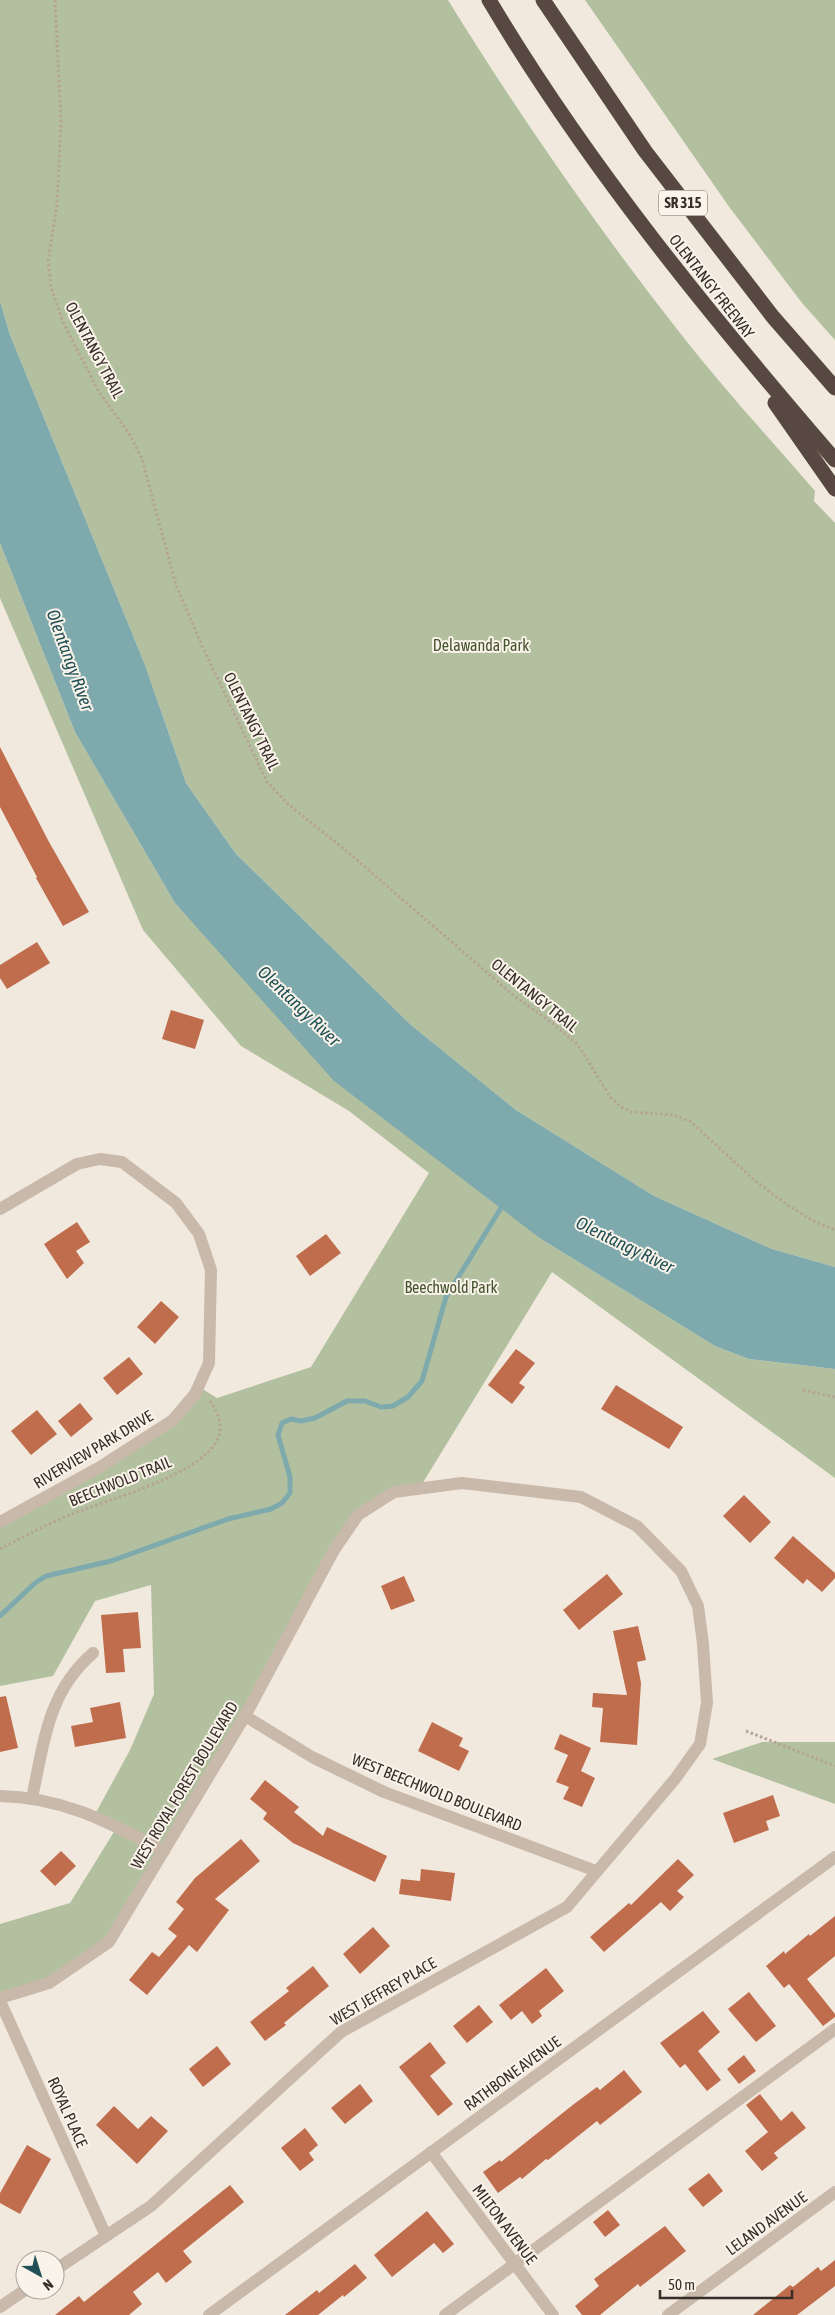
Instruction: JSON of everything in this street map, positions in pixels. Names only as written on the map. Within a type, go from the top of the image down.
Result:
[{"type":"highway","name":"OLENTANGY FREEWAY","points":[[490,0],[508,31],[607,179],[739,349],[835,460]]},
{"type":"highway","name":"OLENTANGY FREEWAY","points":[[545,2],[645,152],[772,317],[835,388]]},
{"type":"highway","points":[[739,349],[835,490]]},
{"type":"street","name":"RIVERVIEW PARK DRIVE","points":[[0,1209],[77,1164],[100,1159],[122,1162],[176,1203],[199,1234],[211,1270],[209,1363],[197,1390],[173,1420],[100,1467],[0,1522]]},
{"type":"street","name":"WEST ROYAL FOREST BOULEVARD","points":[[0,1999],[49,1983],[109,1942],[245,1716],[344,1534],[358,1515],[394,1492],[462,1483],[581,1498],[637,1526],[681,1572],[698,1606],[704,1644],[707,1703],[700,1744],[675,1779]]},
{"type":"street","points":[[32,1798],[50,1715],[58,1695],[81,1664],[93,1654]]},
{"type":"street","name":"WEST BEECHWOLD BOULEVARD","points":[[245,1716],[312,1757],[384,1792],[596,1871]]},
{"type":"street","name":"WEST JEFFREY PLACE","points":[[65,2263],[150,2206],[341,2032],[567,1907],[675,1779]]},
{"type":"street","points":[[0,1796],[32,1798],[60,1803],[94,1816],[164,1851]]},
{"type":"street","name":"RATHBONE AVENUE","points":[[209,2315],[835,1857]]},
{"type":"street","name":"ROYAL PLACE","points":[[0,1999],[106,2236]]},
{"type":"street","points":[[445,2315],[835,2029]]},
{"type":"street","name":"MILTON AVENUE","points":[[431,2152],[553,2315]]},
{"type":"street","name":"LELAND AVENUE","points":[[668,2315],[835,2192]]},
{"type":"street","points":[[0,2307],[15,2297]]},
{"type":"path","name":"OLENTANGY TRAIL","points":[[55,1],[61,122],[57,205],[48,261],[51,287],[63,322],[99,392],[130,435],[142,459],[176,585],[203,648],[268,782],[288,804],[364,866],[513,995],[551,1022],[578,1045],[611,1098],[623,1108],[632,1112],[673,1116],[690,1121],[753,1179],[786,1204],[835,1230]]},
{"type":"path","name":"BEECHWOLD TRAIL","points":[[0,1549],[69,1515],[155,1483],[192,1464],[208,1452],[217,1441],[220,1422],[214,1408],[197,1390]]},
{"type":"path","points":[[803,1390],[835,1397]]},
{"type":"path","points":[[746,1731],[835,1766]]},
{"type":"green space","name":"Delawanda Park","points":[[0,0],[448,0],[530,128],[618,252],[696,353],[815,491],[814,501],[835,523],[835,1267],[772,1249],[654,1196],[516,1110],[411,1025],[236,854],[186,783],[145,665],[10,335],[0,301]]},
{"type":"green space","points":[[585,0],[835,0],[835,340],[802,303],[730,208]]},
{"type":"green space","name":"Beechwold Park","points":[[0,543],[75,732],[175,903],[223,955],[541,1239],[715,1346],[749,1359],[835,1369],[835,1478],[552,1272],[419,1489],[394,1492],[358,1515],[109,1942],[49,1983],[0,1998],[0,1924],[70,1903],[117,1827],[94,1816],[130,1750],[154,1694],[151,1585],[95,1601],[53,1676],[0,1686],[0,1522],[173,1420],[199,1387],[217,1398],[311,1367],[429,1173],[349,1111],[241,1046],[143,930],[0,598]]},
{"type":"green space","points":[[762,1742],[835,1742],[835,1804],[712,1759]]},
{"type":"water","name":"Olentangy River","points":[[0,301],[10,335],[145,665],[186,783],[236,854],[411,1025],[516,1110],[654,1196],[772,1249],[835,1267],[835,1369],[749,1359],[715,1346],[541,1239],[334,1081],[175,903],[75,732],[0,543]]},
{"type":"building","points":[[0,747],[49,842],[89,912],[63,926],[0,807]]},
{"type":"building","points":[[37,942],[50,963],[7,989],[0,978],[0,965]]},
{"type":"building","points":[[171,1010],[204,1020],[195,1049],[162,1039]]},
{"type":"building","points":[[77,1222],[90,1242],[76,1251],[84,1263],[67,1279],[44,1244]]},
{"type":"building","points":[[326,1234],[341,1253],[310,1276],[296,1256]]},
{"type":"building","points":[[161,1301],[179,1317],[155,1344],[137,1327]]},
{"type":"building","points":[[516,1349],[535,1363],[519,1383],[525,1387],[512,1404],[488,1385]]},
{"type":"building","points":[[129,1357],[143,1374],[117,1395],[103,1378]]},
{"type":"building","points":[[616,1385],[683,1427],[669,1449],[601,1409]]},
{"type":"building","points":[[80,1403],[93,1419],[71,1437],[58,1421]]},
{"type":"building","points":[[37,1410],[57,1434],[31,1455],[11,1431]]},
{"type":"building","points":[[744,1495],[771,1522],[750,1543],[723,1516]]},
{"type":"building","points":[[793,1536],[835,1573],[835,1578],[822,1592],[807,1579],[803,1584],[774,1558]]},
{"type":"building","points":[[607,1574],[623,1594],[579,1630],[563,1610]]},
{"type":"building","points":[[404,1576],[415,1601],[391,1610],[381,1586]]},
{"type":"building","points":[[138,1612],[141,1648],[123,1649],[125,1672],[106,1673],[101,1615]]},
{"type":"building","points":[[638,1626],[646,1660],[637,1662],[641,1683],[637,1745],[600,1742],[603,1708],[592,1707],[593,1693],[627,1695],[613,1631]]},
{"type":"building","points":[[6,1696],[18,1748],[0,1752],[0,1697]]},
{"type":"building","points":[[120,1702],[126,1738],[75,1747],[71,1726],[93,1722],[90,1708]]},
{"type":"building","points":[[432,1722],[463,1738],[459,1746],[469,1751],[459,1771],[418,1751]]},
{"type":"building","points":[[560,1734],[591,1748],[581,1771],[595,1778],[582,1807],[563,1799],[569,1787],[556,1782],[568,1755],[554,1749]]},
{"type":"building","points":[[265,1780],[299,1807],[294,1812],[323,1836],[327,1827],[387,1856],[375,1882],[293,1843],[263,1819],[267,1813],[250,1799]]},
{"type":"building","points":[[773,1795],[780,1816],[766,1821],[769,1830],[734,1843],[723,1813]]},
{"type":"building","points":[[241,1839],[260,1861],[215,1899],[229,1910],[197,1952],[189,1945],[147,1995],[129,1980],[152,1952],[159,1957],[177,1936],[168,1929],[184,1909],[176,1902],[195,1878]]},
{"type":"building","points":[[61,1851],[76,1866],[55,1886],[40,1871]]},
{"type":"building","points":[[678,1859],[694,1875],[677,1891],[684,1897],[670,1911],[661,1902],[604,1952],[590,1937],[629,1903],[631,1905]]},
{"type":"building","points":[[421,1869],[455,1873],[451,1901],[399,1894],[401,1879],[420,1881]]},
{"type":"building","points":[[835,1916],[835,1956],[807,1979],[835,2014],[835,2017],[823,2026],[789,1984],[784,1988],[766,1966],[784,1951],[785,1954]]},
{"type":"building","points":[[373,1927],[390,1946],[360,1974],[343,1954]]},
{"type":"building","points":[[313,1966],[329,1986],[284,2023],[286,2025],[265,2041],[250,2022],[289,1991],[286,1988]]},
{"type":"building","points":[[546,1968],[564,1991],[539,2011],[542,2016],[532,2024],[522,2011],[511,2020],[499,2005]]},
{"type":"building","points":[[749,1992],[776,2026],[756,2042],[728,2009]]},
{"type":"building","points":[[479,2005],[493,2022],[467,2043],[453,2026]]},
{"type":"building","points":[[703,2011],[720,2032],[698,2051],[721,2080],[707,2091],[685,2064],[680,2068],[660,2043]]},
{"type":"building","points":[[430,2042],[446,2063],[430,2076],[453,2104],[438,2116],[399,2067]]},
{"type":"building","points":[[217,2046],[231,2064],[203,2087],[189,2069]]},
{"type":"building","points":[[744,2055],[756,2071],[739,2084],[727,2069]]},
{"type":"building","points":[[624,2070],[642,2092],[600,2125],[597,2121],[522,2179],[520,2177],[498,2193],[483,2172],[500,2160],[501,2162],[574,2104],[597,2087],[600,2090]]},
{"type":"building","points":[[360,2084],[373,2101],[345,2124],[331,2108]]},
{"type":"building","points":[[760,2094],[781,2121],[792,2111],[806,2128],[774,2153],[778,2158],[762,2171],[745,2151],[768,2132],[746,2105]]},
{"type":"building","points":[[114,2106],[138,2129],[151,2116],[168,2131],[137,2164],[96,2125]]},
{"type":"building","points":[[305,2128],[318,2145],[309,2153],[314,2160],[300,2171],[281,2148]]},
{"type":"building","points":[[27,2145],[51,2159],[20,2214],[0,2203],[0,2193]]},
{"type":"building","points":[[709,2173],[723,2191],[703,2207],[688,2189]]},
{"type":"building","points":[[230,2185],[244,2202],[183,2251],[192,2262],[166,2283],[158,2272],[133,2292],[142,2304],[129,2315],[55,2315],[79,2296],[84,2302]]},
{"type":"building","points":[[608,2210],[620,2225],[605,2237],[593,2222]]},
{"type":"building","points":[[427,2211],[454,2244],[443,2253],[434,2243],[392,2277],[374,2255]]},
{"type":"building","points":[[665,2226],[686,2251],[640,2287],[638,2284],[600,2315],[582,2315],[575,2306],[599,2286],[594,2279]]},
{"type":"building","points":[[835,2260],[835,2286],[797,2315],[753,2315],[790,2285],[793,2287],[818,2267],[821,2271]]},
{"type":"building","points":[[355,2264],[367,2278],[344,2297],[343,2295],[318,2315],[285,2315],[317,2290],[319,2293]]},
{"type":"waterway","points":[[0,1616],[35,1583],[46,1576],[111,1561],[228,1519],[271,1509],[282,1503],[290,1493],[290,1477],[278,1435],[282,1423],[291,1419],[301,1421],[315,1418],[347,1401],[365,1401],[381,1407],[393,1406],[408,1397],[422,1381],[446,1297],[501,1208]]}]
